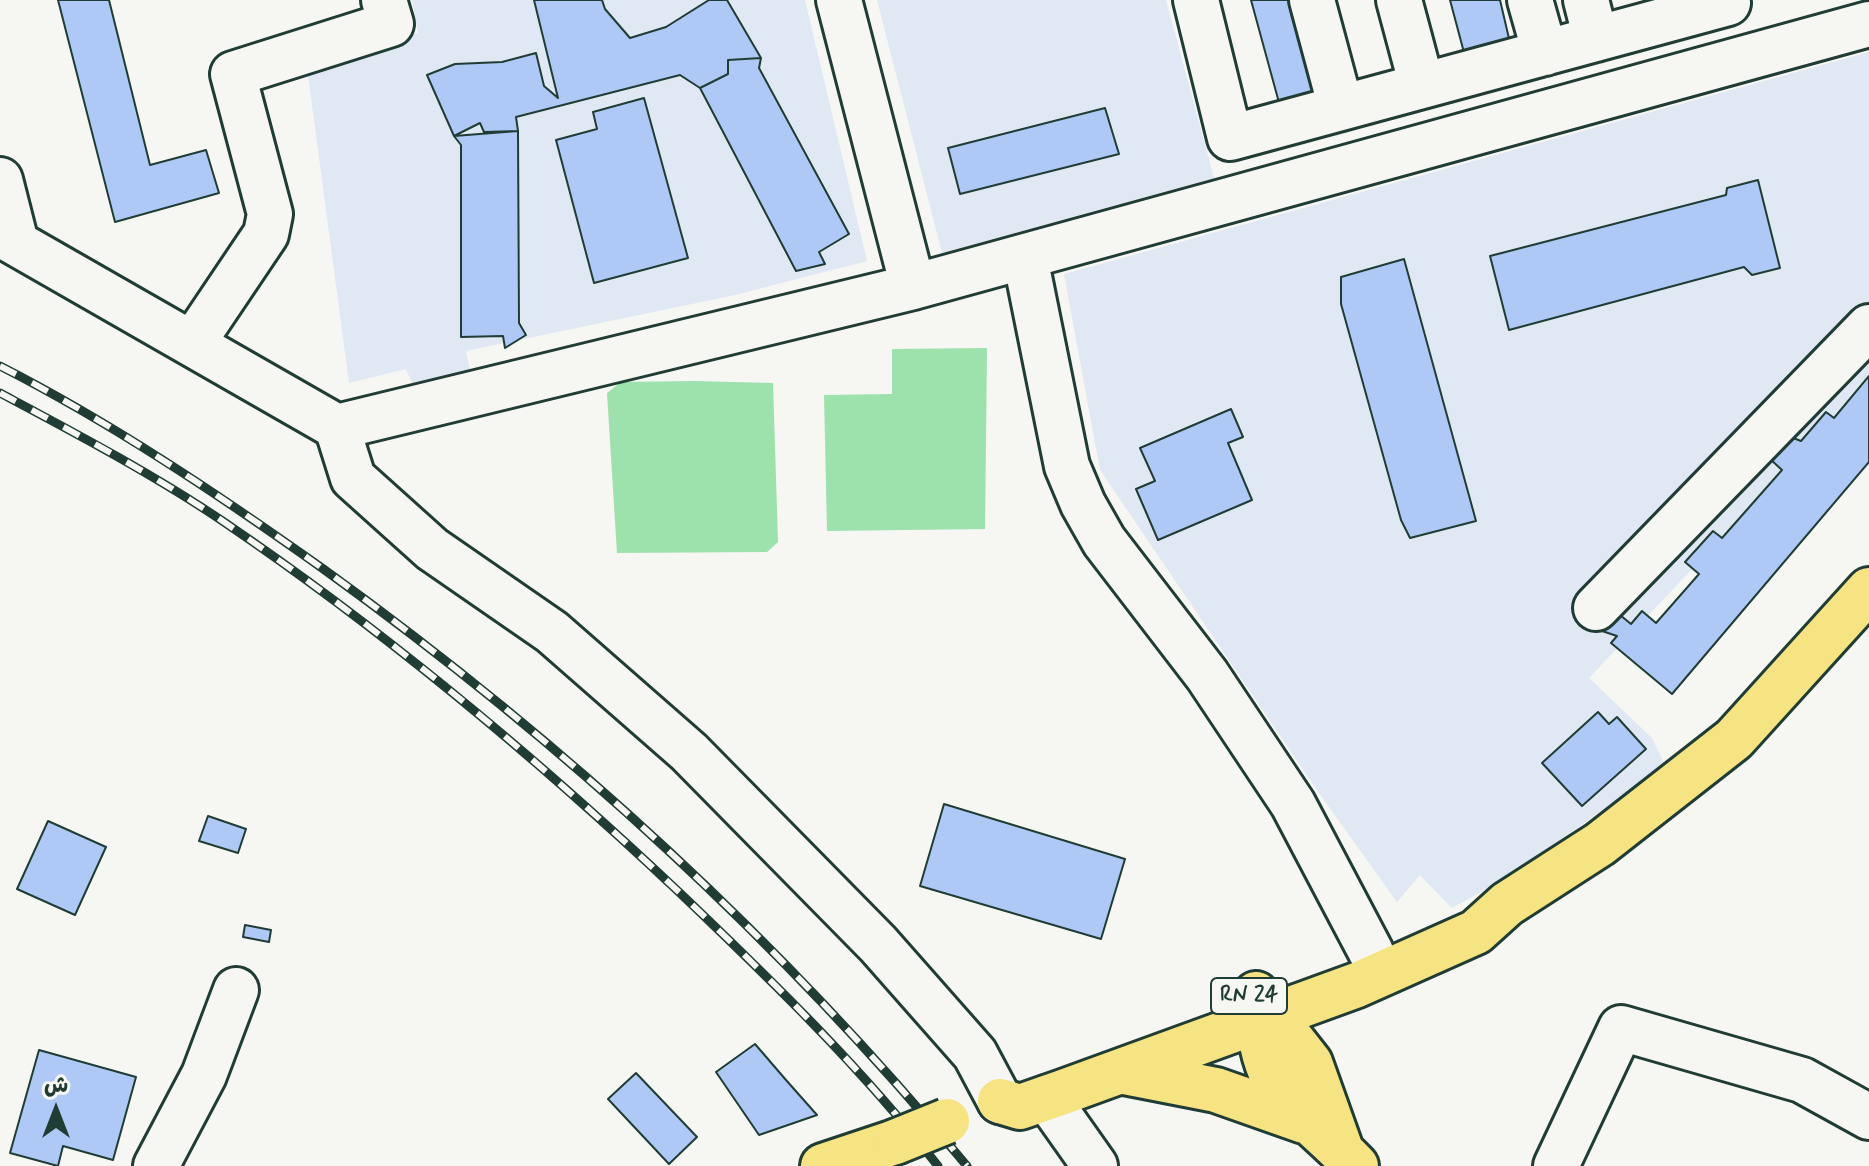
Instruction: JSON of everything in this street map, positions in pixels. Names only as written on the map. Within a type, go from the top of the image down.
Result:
[{"type":"main road","name":"RN 24","points":[[1000,1101],[1020,1107],[1121,1071],[1364,968],[1478,911],[1507,904],[1600,844],[1734,739],[1869,590]]},
{"type":"main road","points":[[1310,1063],[1328,1021],[1364,968]]},
{"type":"main road","name":"RN 24","points":[[858,1157],[1000,1101],[1010,1086],[1263,1010]]},
{"type":"main road","points":[[1263,1010],[1310,1063],[1348,1158]]},
{"type":"main road","points":[[1263,1010],[1272,1082],[1307,1122],[1348,1158]]},
{"type":"main road","points":[[1121,1071],[1216,1090],[1307,1122]]},
{"type":"street","points":[[192,344],[266,234],[270,214],[233,74],[391,24],[384,0]]},
{"type":"street","points":[[839,0],[913,287]]},
{"type":"street","points":[[1196,0],[1230,138],[1545,53],[1591,20],[1728,3],[1727,0]]},
{"type":"street","points":[[1312,0],[1341,108]]},
{"type":"street","points":[[1399,0],[1422,86]]},
{"type":"street","points":[[1530,0],[1545,53]]},
{"type":"street","points":[[1865,0],[1869,12]]},
{"type":"street","points":[[337,427],[913,287],[1869,24]]},
{"type":"street","points":[[0,180],[8,239],[337,427],[353,478],[432,549],[552,632],[689,752],[878,944],[975,1054],[1000,1101]]},
{"type":"street","points":[[1025,257],[1067,466],[1083,504],[1104,541],[1207,675],[1293,804],[1364,968]]},
{"type":"street","points":[[1596,608],[1869,327]]},
{"type":"street","points":[[156,1166],[204,1075],[236,990]]},
{"type":"street","points":[[1556,1166],[1621,1028],[1802,1080],[1869,1117]]},
{"type":"street","points":[[1047,1098],[1095,1166]]},
{"type":"shaded area","points":[[412,0],[805,0],[867,261],[735,295],[466,351],[470,371],[413,385],[406,369],[349,383],[306,60],[418,33]]},
{"type":"shaded area","points":[[877,0],[1166,0],[1214,178],[942,253]]},
{"type":"shaded area","points":[[1869,52],[1869,382],[1589,678],[1652,738],[1665,765],[1510,876],[1452,908],[1420,875],[1397,902],[1321,796],[1100,470],[1064,274]]},
{"type":"green space","points":[[987,348],[985,529],[827,531],[824,395],[892,394],[892,349]]},
{"type":"green space","points":[[621,382],[773,383],[778,542],[767,552],[617,553],[607,393]]},
{"type":"building","points":[[58,0],[109,0],[150,165],[206,150],[219,193],[115,222]]},
{"type":"building","points":[[534,0],[602,0],[605,9],[630,38],[666,27],[709,0],[727,0],[761,58],[728,60],[728,74],[700,88],[680,75],[516,117],[518,131],[454,136],[427,75],[455,64],[502,62],[536,53],[544,86],[558,98]]},
{"type":"building","points":[[1251,0],[1303,0],[1329,97],[1281,110]]},
{"type":"building","points":[[1450,0],[1500,0],[1511,47],[1466,60]]},
{"type":"building","points":[[761,58],[759,68],[849,234],[819,252],[825,264],[796,271],[700,88],[728,74],[728,60]]},
{"type":"building","points":[[644,98],[688,258],[594,283],[556,140],[597,129],[593,112]]},
{"type":"building","points":[[1105,108],[1119,154],[960,194],[948,148]]},
{"type":"building","points":[[480,123],[484,132],[518,131],[519,323],[526,335],[505,348],[503,336],[461,337],[461,145],[454,136]]},
{"type":"building","points":[[1758,180],[1780,268],[1752,275],[1744,267],[1509,330],[1490,256],[1726,195],[1727,188]]},
{"type":"building","points":[[1404,259],[1476,521],[1410,538],[1401,520],[1341,304],[1341,277]]},
{"type":"building","points":[[1869,376],[1869,462],[1672,694],[1611,643],[1617,636],[1596,629],[1620,615],[1631,624],[1642,611],[1656,623],[1699,574],[1685,562],[1713,531],[1722,538],[1782,470],[1769,458],[1788,436],[1801,441],[1826,412],[1834,418]]},
{"type":"building","points":[[1231,409],[1243,437],[1228,443],[1252,500],[1158,540],[1136,489],[1155,481],[1140,448]]},
{"type":"building","points":[[1598,712],[1609,724],[1617,717],[1646,749],[1582,806],[1542,763]]},
{"type":"building","points":[[944,804],[1125,859],[1101,939],[920,886]]},
{"type":"building","points":[[208,816],[246,829],[238,853],[199,841]]},
{"type":"building","points":[[48,821],[106,847],[75,915],[17,889]]},
{"type":"building","points":[[245,925],[271,930],[269,942],[243,937]]},
{"type":"building","points":[[755,1044],[817,1115],[759,1135],[716,1072]]},
{"type":"building","points":[[39,1050],[136,1077],[113,1160],[63,1146],[58,1166],[10,1153]]},
{"type":"building","points":[[636,1073],[697,1137],[669,1164],[608,1099]]},
{"type":"railway","points":[[0,366],[124,436],[244,514],[411,634],[497,702],[664,846],[743,922],[821,1001],[967,1166]]},
{"type":"railway","points":[[0,393],[197,504],[344,608],[460,699],[572,794],[748,959],[847,1059],[938,1166]]}]
